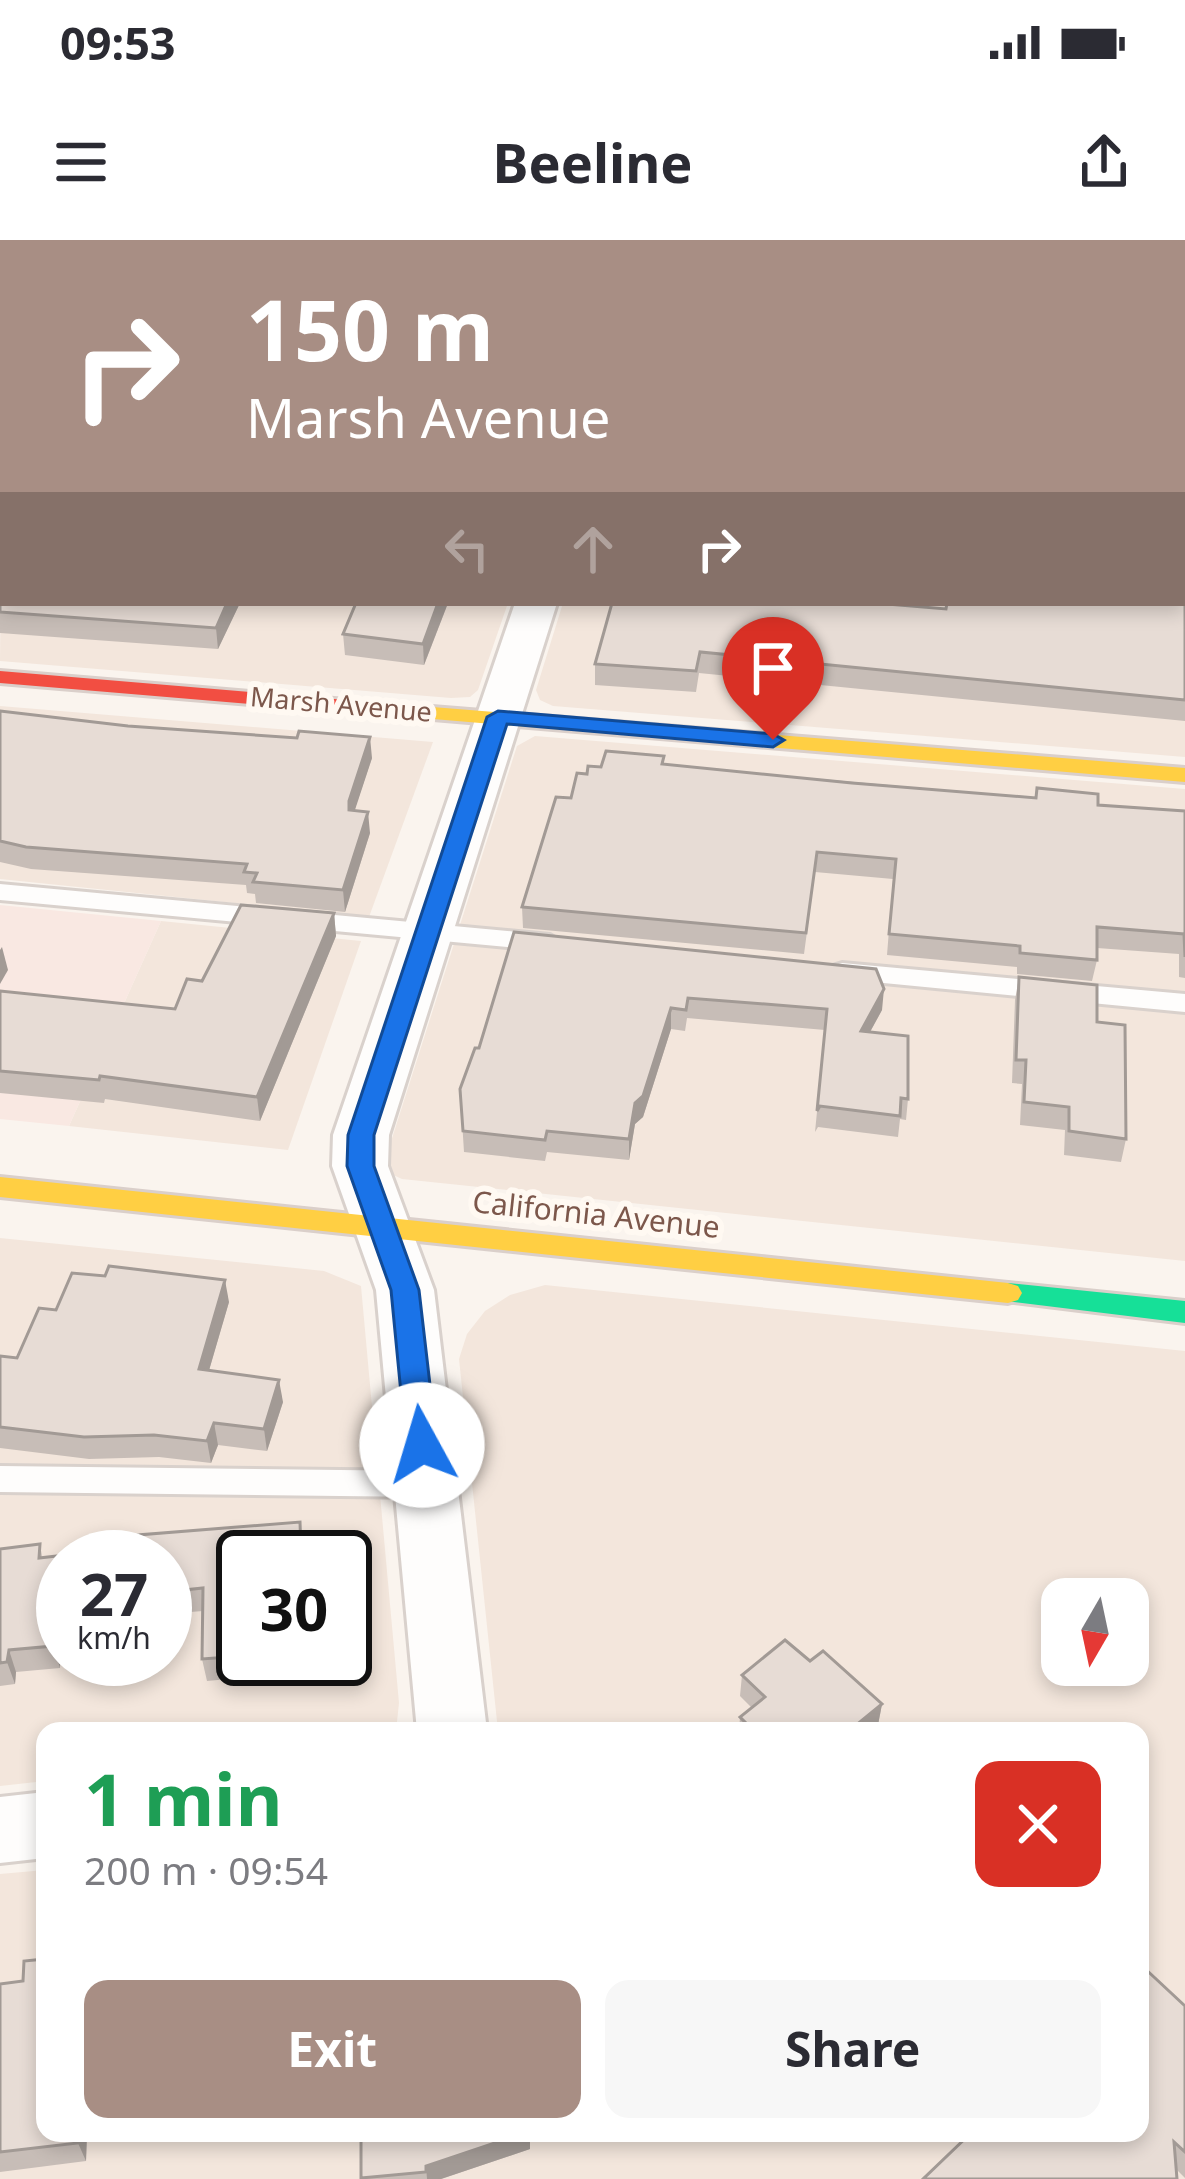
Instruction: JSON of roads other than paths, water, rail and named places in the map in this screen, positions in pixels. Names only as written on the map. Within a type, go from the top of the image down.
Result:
[{"type":"street","points":[[451,1722],[405,1290],[361,1166],[361,1135],[535,606]]},
{"type":"street","name":"Marsh Avenue","points":[[0,676],[1185,775]]},
{"type":"street","name":"California Avenue","points":[[0,1186],[1185,1312]]},
{"type":"street","points":[[0,1830],[36,1826]]},
{"type":"lane","points":[[0,892],[572,945]]},
{"type":"lane","points":[[806,969],[1185,1003]]},
{"type":"lane","points":[[0,1479],[426,1484]]}]
